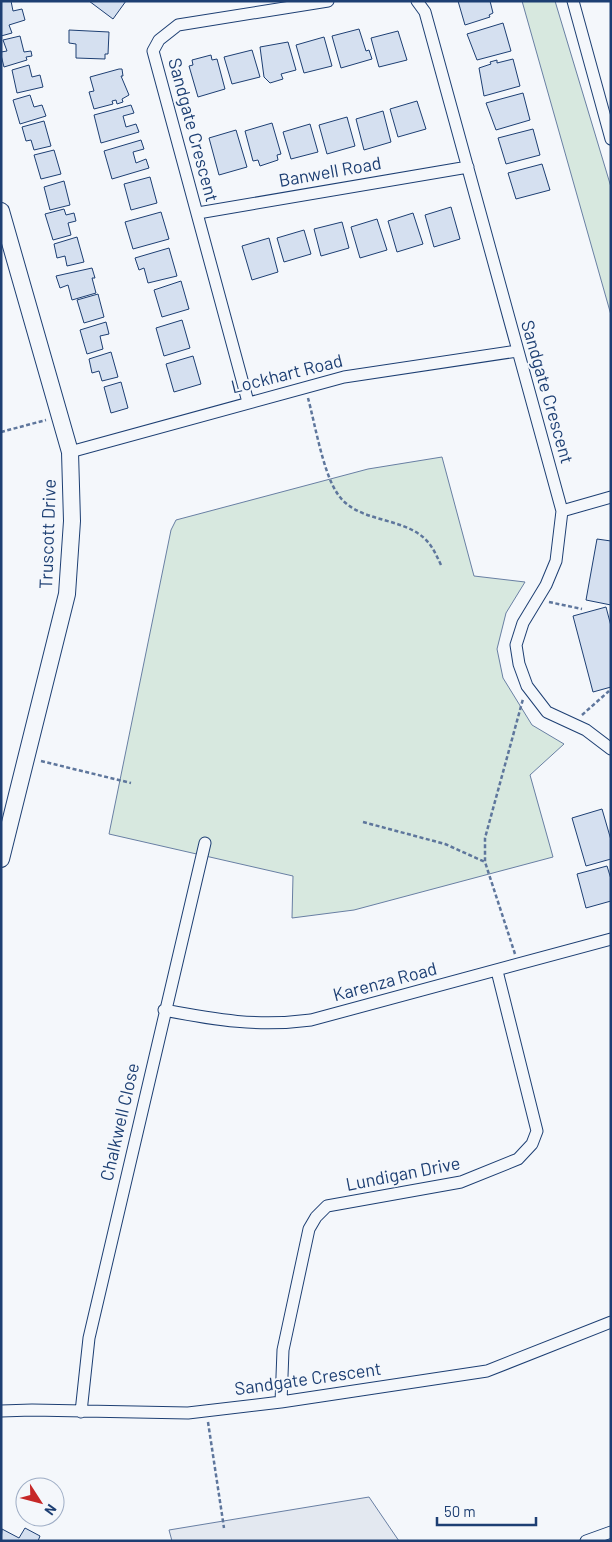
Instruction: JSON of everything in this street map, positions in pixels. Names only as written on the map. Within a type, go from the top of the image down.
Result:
[{"type":"street","name":"Sandgate Crescent","points":[[248,402],[153,51],[159,40],[178,24],[328,1]]},
{"type":"street","name":"Sandgate Crescent","points":[[416,1],[425,12],[562,511],[556,561],[537,600],[523,623],[516,645],[519,664],[527,686],[547,712],[586,730],[611,749]]},
{"type":"street","points":[[573,1],[611,139]]},
{"type":"street","name":"Banwell Road","points":[[198,212],[468,167]]},
{"type":"street","name":"Truscott Drive","points":[[1,211],[70,452],[72,521],[67,594],[1,860]]},
{"type":"street","name":"Lockhart Road","points":[[70,452],[344,377],[517,351]]},
{"type":"street","points":[[562,511],[611,497]]},
{"type":"street","name":"Chalkwell Close","points":[[81,1412],[89,1338],[164,1010],[205,843]]},
{"type":"street","name":"Karenza Road","points":[[164,1010],[228,1022],[283,1024],[311,1020],[611,939]]},
{"type":"street","name":"Lundigan Drive","points":[[281,1402],[283,1350],[309,1229],[316,1217],[327,1206],[461,1182],[518,1159],[532,1144],[537,1131],[497,971]]},
{"type":"street","name":"Sandgate Crescent","points":[[1,1412],[153,1414],[206,1411],[281,1402],[488,1371],[611,1322]]},
{"type":"street","points":[[586,1541],[611,1532]]},
{"type":"path","points":[[305,387],[331,481],[337,494],[348,505],[361,512],[418,534],[433,549],[442,567]]},
{"type":"path","points":[[1,432],[60,417]]},
{"type":"path","points":[[537,600],[582,609]]},
{"type":"path","points":[[518,965],[485,862],[485,838],[527,686]]},
{"type":"path","points":[[572,723],[609,691]]},
{"type":"path","points":[[26,757],[131,783]]},
{"type":"path","points":[[363,822],[445,844],[485,862]]},
{"type":"path","points":[[206,1411],[224,1528]]},
{"type":"shaded area","points":[[522,1],[555,1],[611,187],[611,315]]},
{"type":"shaded area","points":[[442,457],[474,576],[525,582],[506,613],[497,649],[503,678],[532,725],[564,744],[530,775],[553,857],[354,910],[292,918],[293,876],[109,834],[171,530],[176,520],[368,469]]},
{"type":"shaded area","points":[[369,1497],[399,1541],[172,1541],[169,1530]]},
{"type":"building","points":[[1,1],[11,1],[13,11],[22,9],[25,20],[9,25],[12,33],[1,36]]},
{"type":"building","points":[[89,1],[126,1],[113,19]]},
{"type":"building","points":[[458,1],[490,1],[493,13],[489,15],[490,17],[465,25]]},
{"type":"building","points":[[503,23],[511,51],[477,60],[467,34]]},
{"type":"building","points":[[359,29],[366,51],[369,50],[372,59],[341,68],[332,36]]},
{"type":"building","points":[[69,30],[109,32],[108,54],[105,54],[105,59],[76,58],[76,44],[69,43]]},
{"type":"building","points":[[398,31],[407,60],[379,67],[371,38]]},
{"type":"building","points":[[20,36],[24,52],[31,51],[32,56],[26,57],[27,60],[4,67],[1,52],[7,51],[3,40]]},
{"type":"building","points":[[324,37],[332,66],[304,73],[296,45]]},
{"type":"building","points":[[288,42],[296,70],[281,74],[283,79],[270,83],[264,77],[260,47]]},
{"type":"building","points":[[252,50],[260,77],[232,84],[224,57]]},
{"type":"building","points":[[211,55],[212,60],[217,59],[225,89],[198,97],[189,66],[193,65],[192,60]]},
{"type":"building","points":[[513,59],[520,86],[484,96],[479,68],[497,60],[497,63]]},
{"type":"building","points":[[29,65],[32,77],[40,75],[43,87],[17,93],[12,70]]},
{"type":"building","points":[[122,69],[123,76],[121,76],[129,95],[122,99],[123,102],[117,104],[116,100],[112,101],[113,104],[94,109],[89,92],[94,91],[90,77]]},
{"type":"building","points":[[523,93],[530,120],[496,130],[486,103]]},
{"type":"building","points":[[30,95],[34,107],[42,105],[46,116],[20,124],[13,100]]},
{"type":"building","points":[[417,101],[426,129],[398,137],[390,109]]},
{"type":"building","points":[[131,105],[134,113],[123,116],[126,127],[136,124],[139,132],[101,143],[94,115]]},
{"type":"building","points":[[383,111],[391,142],[364,150],[356,119]]},
{"type":"building","points":[[347,117],[355,146],[327,154],[319,125]]},
{"type":"building","points":[[44,121],[51,146],[34,150],[31,140],[26,141],[22,127]]},
{"type":"building","points":[[272,123],[281,154],[277,155],[278,160],[260,166],[258,160],[253,161],[245,131]]},
{"type":"building","points":[[310,124],[318,152],[291,159],[283,132]]},
{"type":"building","points":[[533,129],[540,155],[506,164],[498,138]]},
{"type":"building","points":[[236,130],[247,167],[219,175],[209,138]]},
{"type":"building","points":[[141,140],[144,149],[133,152],[136,163],[146,159],[149,168],[112,179],[104,151]]},
{"type":"building","points":[[54,150],[61,174],[41,179],[34,155]]},
{"type":"building","points":[[542,164],[550,190],[516,199],[508,173]]},
{"type":"building","points":[[150,177],[157,203],[131,210],[124,184]]},
{"type":"building","points":[[64,181],[70,205],[50,210],[44,187]]},
{"type":"building","points":[[451,207],[460,239],[434,247],[425,215]]},
{"type":"building","points":[[64,209],[66,215],[74,213],[76,221],[68,223],[71,235],[53,240],[45,214]]},
{"type":"building","points":[[161,212],[169,239],[133,249],[125,222]]},
{"type":"building","points":[[413,213],[423,244],[397,252],[388,221]]},
{"type":"building","points":[[377,219],[387,250],[360,258],[351,227]]},
{"type":"building","points":[[342,222],[349,248],[321,256],[314,229]]},
{"type":"building","points":[[304,230],[311,254],[284,262],[277,238]]},
{"type":"building","points":[[77,237],[84,262],[67,266],[65,256],[57,258],[54,244]]},
{"type":"building","points":[[269,238],[278,272],[252,280],[242,246]]},
{"type":"building","points":[[169,248],[177,276],[148,283],[144,268],[139,270],[135,258]]},
{"type":"building","points":[[92,268],[95,278],[92,278],[96,293],[72,300],[68,285],[60,288],[56,276]]},
{"type":"building","points":[[181,281],[189,309],[162,317],[154,290]]},
{"type":"building","points":[[98,294],[104,317],[84,323],[77,300]]},
{"type":"building","points":[[182,320],[190,348],[164,356],[156,328]]},
{"type":"building","points":[[106,322],[109,334],[100,336],[103,349],[87,354],[80,330]]},
{"type":"building","points":[[111,352],[118,377],[102,381],[99,371],[92,373],[89,359]]},
{"type":"building","points":[[193,356],[201,384],[174,392],[166,364]]},
{"type":"building","points":[[121,382],[128,408],[111,413],[104,387]]},
{"type":"building","points":[[597,539],[611,541],[611,605],[586,600]]},
{"type":"building","points":[[606,607],[611,626],[611,687],[593,692],[573,616]]},
{"type":"building","points":[[602,809],[611,840],[611,859],[586,866],[572,818]]},
{"type":"building","points":[[607,866],[611,879],[611,901],[586,908],[577,874]]},
{"type":"building","points":[[25,1528],[40,1536],[38,1541],[1,1541],[2,1529],[19,1538]]}]
